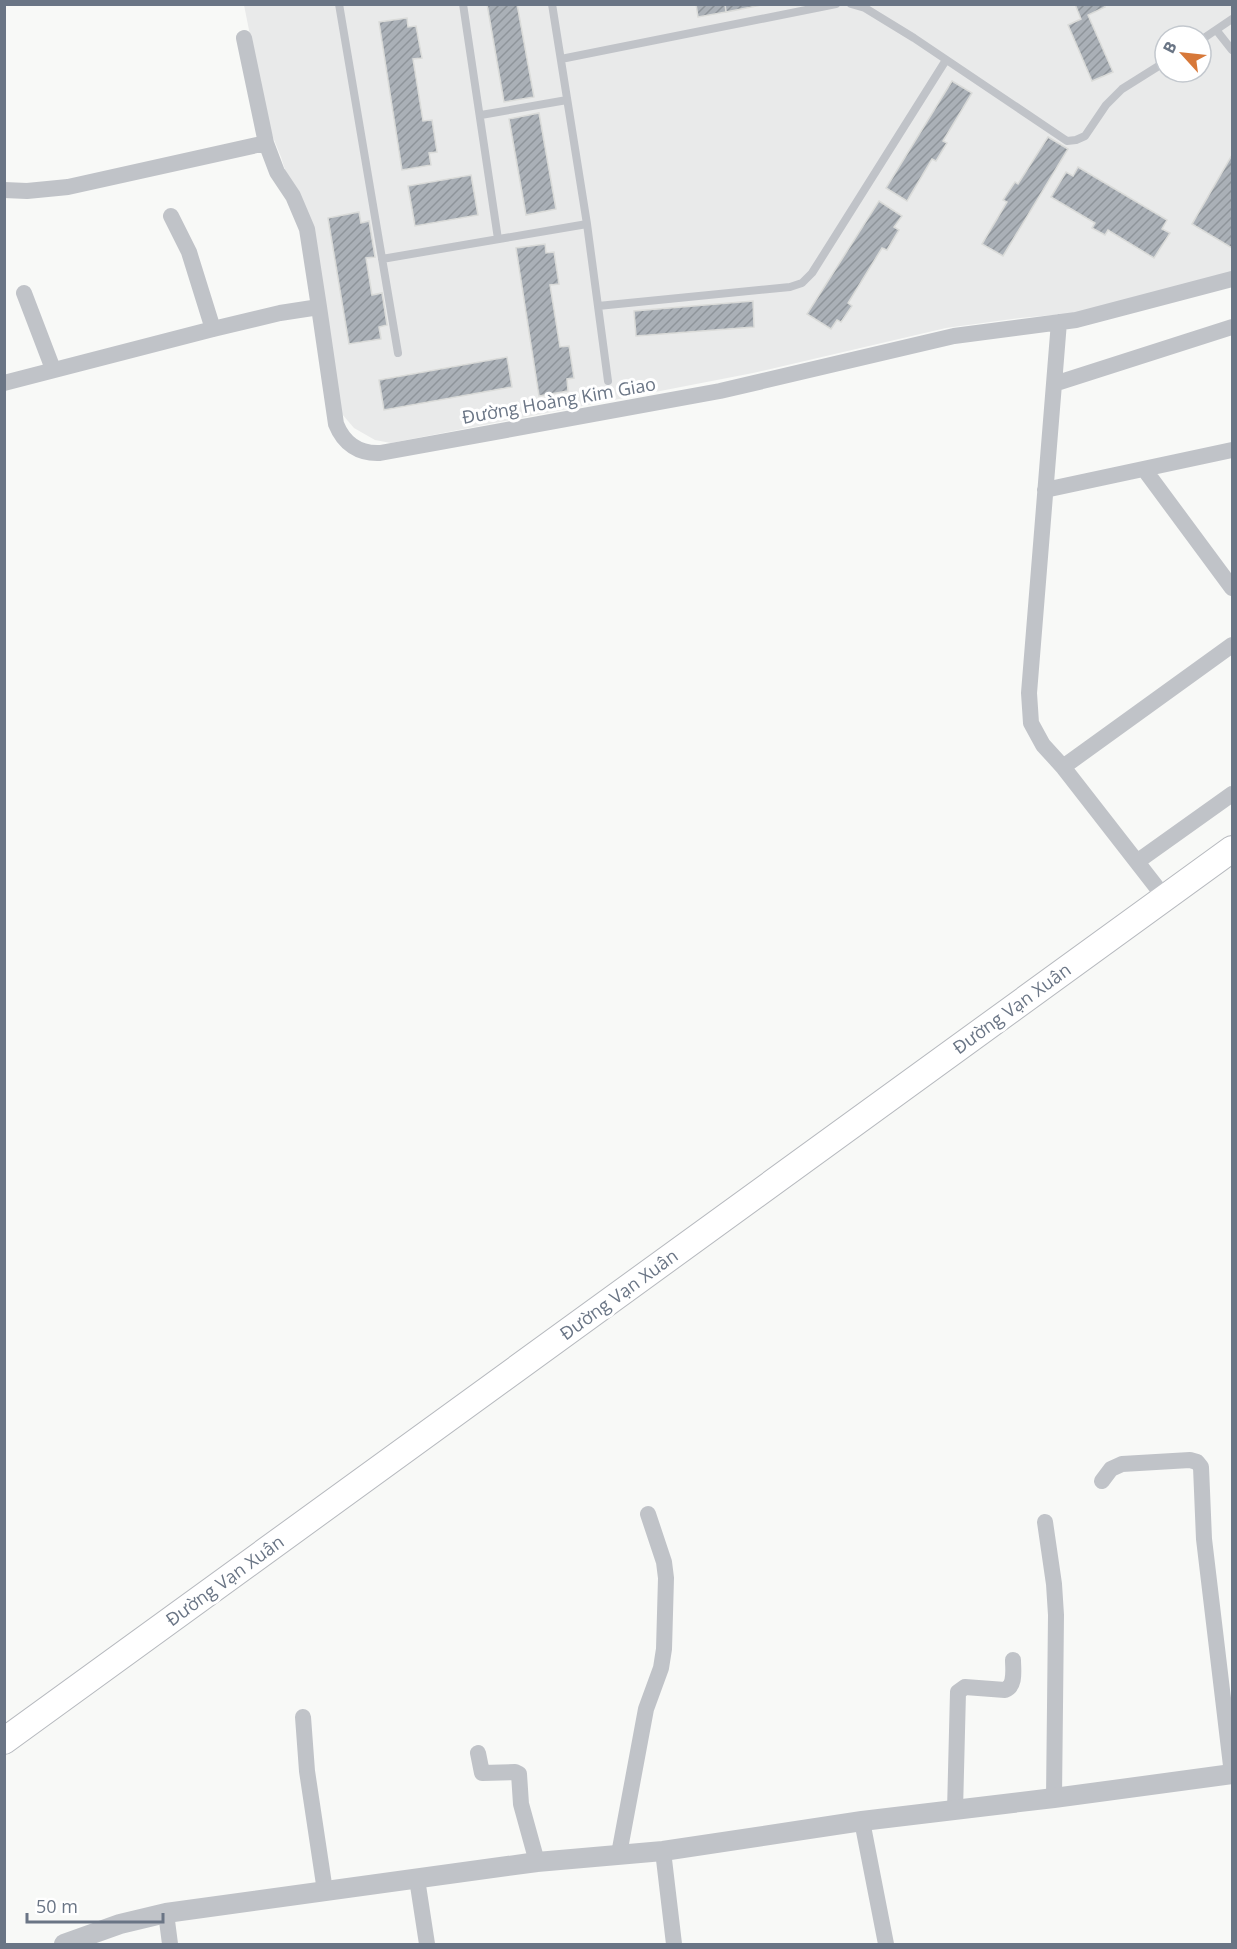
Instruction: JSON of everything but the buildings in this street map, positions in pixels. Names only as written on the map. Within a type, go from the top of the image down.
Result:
[{"type":"main road","name":"Đường Vạn Xuân","points":[[4,1741],[1233,849]]},
{"type":"street","name":"Đường Hoàng Kim Giao","points":[[244,38],[266,143],[277,172],[293,196],[307,229],[336,424],[342,437],[352,447],[373,453],[720,391],[954,336],[1059,322],[1233,279]]},
{"type":"street","points":[[4,190],[52,190],[266,143]]},
{"type":"street","points":[[171,216],[192,259],[213,329]]},
{"type":"street","points":[[24,292],[53,369]]},
{"type":"street","points":[[4,383],[213,329],[280,313],[319,307]]},
{"type":"street","points":[[1059,322],[1030,703],[1031,723],[1042,745],[1063,767],[1165,897]]},
{"type":"street","points":[[1054,384],[1233,327]]},
{"type":"street","points":[[1045,490],[1233,450]]},
{"type":"street","points":[[1144,469],[1233,588]]},
{"type":"street","points":[[1063,767],[1233,645]]},
{"type":"street","points":[[1138,861],[1233,794]]},
{"type":"street","points":[[64,1944],[120,1924],[166,1913],[537,1862],[663,1851],[862,1821],[1232,1774],[1204,1539],[1201,1467],[1197,1462],[1190,1460],[1122,1464],[1111,1469],[1102,1480]]},
{"type":"street","points":[[619,1854],[646,1709],[661,1668],[664,1648],[666,1578],[664,1562],[648,1514]]},
{"type":"street","points":[[1044,1522],[1054,1584],[1056,1615],[1054,1798]]},
{"type":"street","points":[[955,1811],[958,1692],[965,1687],[1010,1689],[1013,1660]]},
{"type":"street","points":[[303,1717],[307,1771],[325,1891]]},
{"type":"street","points":[[478,1753],[482,1773],[514,1772],[519,1774],[521,1804],[537,1862]]},
{"type":"street","points":[[862,1821],[886,1944]]},
{"type":"street","points":[[663,1851],[674,1944]]},
{"type":"street","points":[[417,1879],[427,1944]]},
{"type":"street","points":[[166,1913],[170,1944]]},
{"type":"lane","points":[[339,4],[398,353]]},
{"type":"lane","points":[[463,4],[498,239]]},
{"type":"lane","points":[[552,4],[587,224],[608,381]]},
{"type":"lane","points":[[561,59],[836,4]]},
{"type":"lane","points":[[851,4],[865,8],[1067,141],[1085,136],[1106,105],[1122,89],[1153,70]]},
{"type":"lane","points":[[1213,33],[1233,20]]},
{"type":"lane","points":[[1217,31],[1233,51]]},
{"type":"lane","points":[[598,306],[802,283],[812,273],[946,60]]},
{"type":"lane","points":[[480,115],[567,100]]},
{"type":"lane","points":[[382,259],[587,224]]},
{"type":"shaded area","points":[[244,5],[1232,5],[1232,273],[1076,313],[946,328],[753,373],[391,443],[375,440],[354,428],[342,414],[302,225],[281,157],[268,125]]}]
